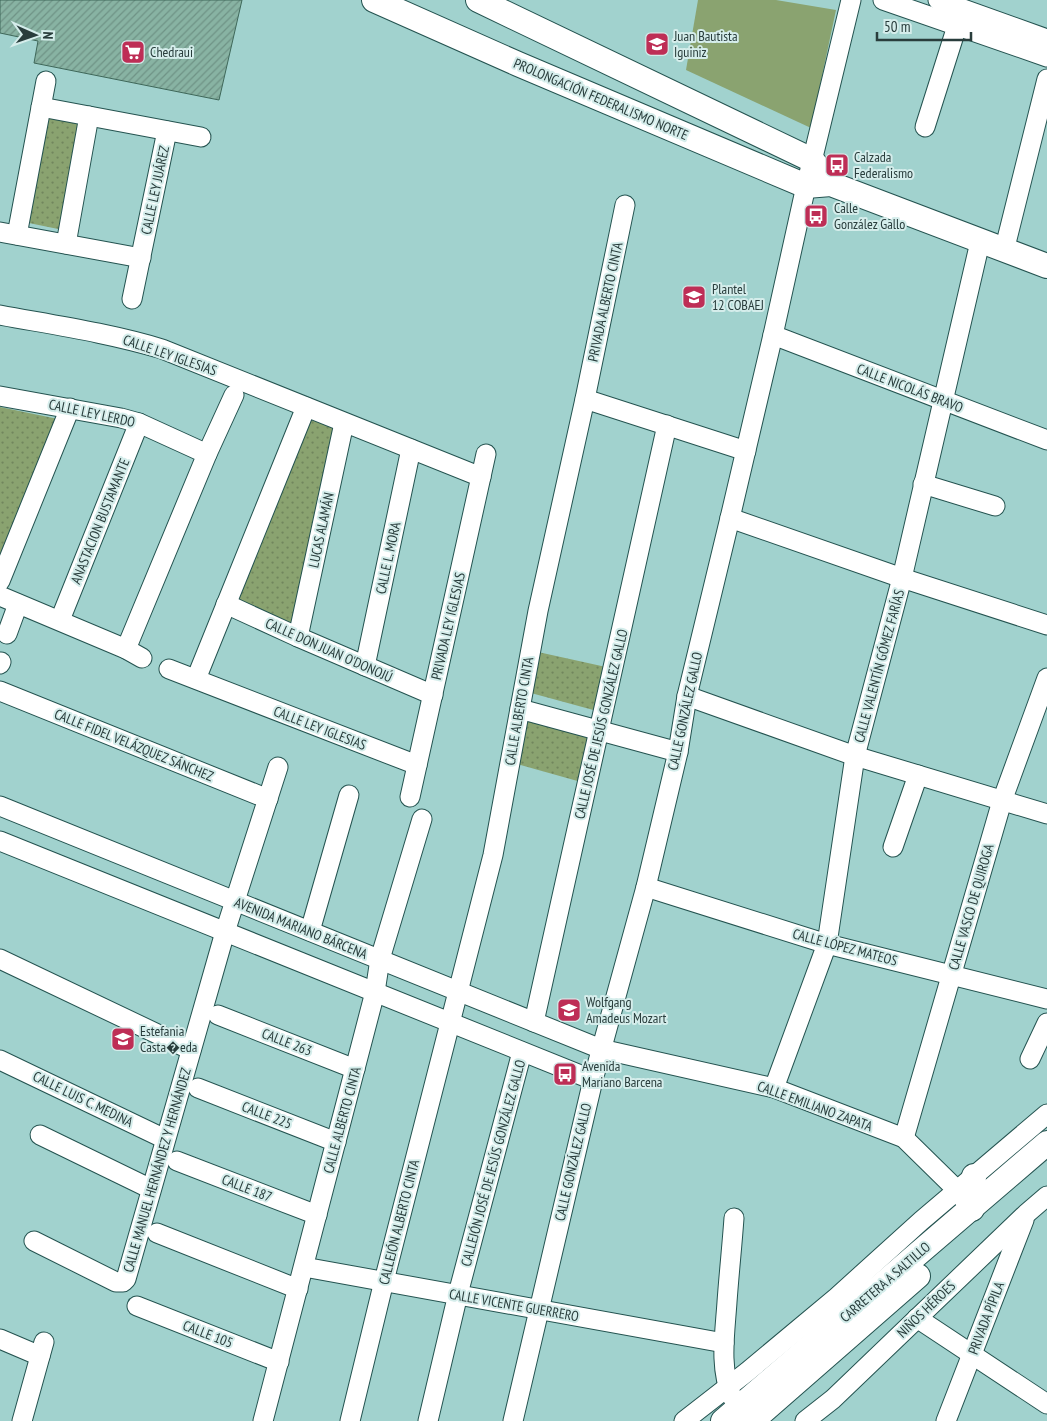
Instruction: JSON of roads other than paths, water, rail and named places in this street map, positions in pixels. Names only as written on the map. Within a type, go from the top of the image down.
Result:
[{"type":"main road","name":"PROLONGACIÓN FEDERALISMO NORTE","points":[[374,0],[518,64],[806,186],[831,184],[1047,266]]},
{"type":"main road","points":[[478,0],[812,160],[831,184]]},
{"type":"main road","name":"CARRETERA A SALTILLO","points":[[737,1417],[1047,1143]]},
{"type":"main road","name":"CARRETERA A SALTILLO","points":[[737,1417],[1047,1163]]},
{"type":"main road","points":[[965,1183],[971,1209]]},
{"type":"street","name":"CALLE GONZÁLEZ GALLO","points":[[513,1421],[592,1080],[646,887],[678,752],[687,696],[851,0]]},
{"type":"street","points":[[883,0],[1047,57]]},
{"type":"street","points":[[938,0],[1047,39]]},
{"type":"street","points":[[925,127],[957,26]]},
{"type":"street","points":[[1004,250],[1047,79]]},
{"type":"street","points":[[46,81],[8,233],[141,258]]},
{"type":"street","name":"CALLE LEY JUÁREZ","points":[[41,107],[167,131],[132,299]]},
{"type":"street","points":[[66,244],[89,116]]},
{"type":"street","points":[[167,131],[201,137]]},
{"type":"street","name":"PRIVADA ALBERTO CINTA","points":[[585,399],[625,204]]},
{"type":"street","name":"CALLE VALENTÍN GÓMEZ FARÍAS","points":[[774,1088],[827,944],[856,756],[902,578],[980,242]]},
{"type":"street","name":"CALLE LEY IGLESIAS","points":[[0,315],[95,332],[132,340],[162,350],[481,477]]},
{"type":"street","name":"CALLE NICOLÁS BRAVO","points":[[773,336],[1047,440]]},
{"type":"street","points":[[0,596],[134,653],[207,454],[234,395]]},
{"type":"street","name":"CALLE LEY LERDO","points":[[0,396],[70,408],[139,423],[207,454]]},
{"type":"street","points":[[585,399],[746,450]]},
{"type":"street","name":"CALLE ALBERTO CINTA","points":[[450,1023],[493,855],[538,611],[585,399]]},
{"type":"street","points":[[196,679],[306,407]]},
{"type":"street","points":[[0,581],[70,408]]},
{"type":"street","name":"ANASTACION BUSTAMANTE","points":[[60,620],[139,423]]},
{"type":"street","name":"LUCAS ALAMÁN","points":[[298,637],[344,423]]},
{"type":"street","name":"CALLE JOSÉ DE JESÚS GONZÁLEZ GALLO","points":[[534,1022],[667,425]]},
{"type":"street","name":"CALLE L. MORA","points":[[365,666],[411,450]]},
{"type":"street","name":"PRIVADA LEY IGLESIAS","points":[[410,797],[486,454]]},
{"type":"street","points":[[923,484],[995,506]]},
{"type":"street","points":[[730,518],[902,578],[1047,625]]},
{"type":"street","points":[[8,634],[18,604]]},
{"type":"street","name":"CALLE DON JUAN O'DONOJÚ","points":[[226,604],[298,637],[433,694]]},
{"type":"street","name":"CALLE LEY IGLESIAS","points":[[169,669],[417,765]]},
{"type":"street","name":"CALLE VASCO DE QUIROGA","points":[[904,1138],[1002,801],[1047,678]]},
{"type":"street","name":"CALLE FIDEL VELÁZQUEZ SÁNCHEZ","points":[[0,691],[268,798]]},
{"type":"street","points":[[687,696],[856,756],[1047,814]]},
{"type":"street","points":[[520,709],[678,752]]},
{"type":"street","name":"CALLE MANUEL HERNÁNDEZ Y HERNÁNDEZ","points":[[34,1241],[116,1282],[123,1282],[128,1274],[234,901],[278,768]]},
{"type":"street","points":[[893,847],[918,775]]},
{"type":"street","points":[[310,931],[349,795]]},
{"type":"street","name":"AVENIDA MARIANO BÁRCENA","points":[[0,806],[601,1049]]},
{"type":"street","name":"CALLE ALBERTO CINTA","points":[[263,1421],[375,992],[380,959],[422,819]]},
{"type":"street","points":[[0,841],[592,1080]]},
{"type":"street","name":"CALLE LÓPEZ MATEOS","points":[[646,887],[827,944],[1047,999]]},
{"type":"street","points":[[0,959],[191,1050]]},
{"type":"street","name":"CALLE 263","points":[[218,1015],[355,1069]]},
{"type":"street","name":"CALLEJÓN ALBERTO CINTA","points":[[350,1421],[450,1023]]},
{"type":"street","points":[[1030,1059],[1047,1023]]},
{"type":"street","name":"CALLE EMILIANO ZAPATA","points":[[601,1049],[774,1088],[904,1138],[965,1183]]},
{"type":"street","name":"CALLEJÓN JOSÉ DE JESÚS GONZÁLEZ GALLO","points":[[428,1421],[458,1294],[522,1052]]},
{"type":"street","name":"CALLE LUIS C. MEDINA","points":[[0,1060],[166,1139]]},
{"type":"street","name":"CALLE 225","points":[[198,1088],[336,1142]]},
{"type":"street","points":[[684,1421],[728,1388],[837,1297],[965,1183],[1047,1114]]},
{"type":"street","points":[[40,1135],[151,1188]]},
{"type":"street","name":"CALLE 187","points":[[178,1161],[317,1215]]},
{"type":"street","name":"NIÑOS HÉROES","points":[[804,1421],[833,1399],[1047,1196]]},
{"type":"street","name":"PRIVADA PÍPILA","points":[[946,1421],[1026,1214]]},
{"type":"street","points":[[734,1218],[724,1343],[724,1370],[737,1417]]},
{"type":"street","points":[[157,1233],[298,1289]]},
{"type":"street","name":"CALLE VICENTE GUERRERO","points":[[304,1268],[724,1343]]},
{"type":"street","name":"CALLE 105","points":[[137,1306],[279,1362]]},
{"type":"street","points":[[917,1318],[1047,1404]]},
{"type":"street","points":[[0,1339],[42,1349],[22,1421]]},
{"type":"place","name":"Juan Bautista Iguiniz","points":[[657,44]]},
{"type":"place","name":"Chedraui","points":[[133,52]]},
{"type":"place","name":"Calzada Federalismo","points":[[837,165]]},
{"type":"place","name":"Calle González Gallo","points":[[816,216]]},
{"type":"place","name":"Plantel 12 COBAEJ","points":[[694,297]]},
{"type":"place","name":"Wolfgang Amadeus Mozart","points":[[569,1010]]},
{"type":"place","name":"Estefania Casta�eda","points":[[123,1039]]},
{"type":"place","name":"Avenida Mariano Barcena","points":[[565,1074]]}]
